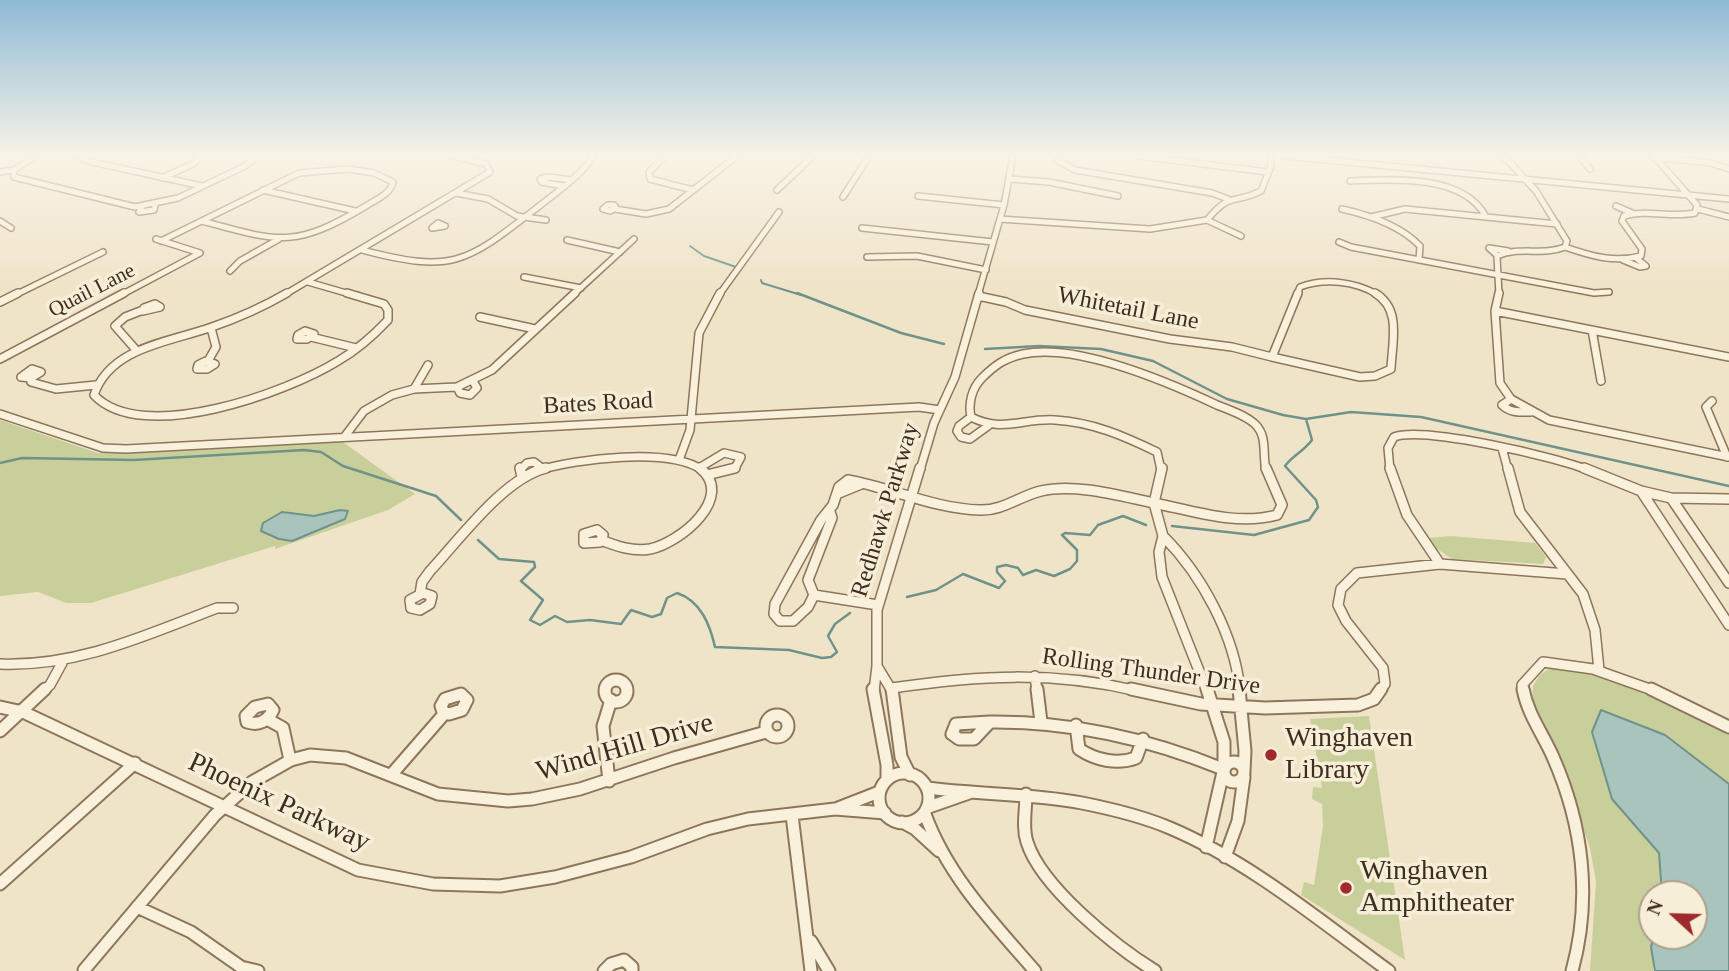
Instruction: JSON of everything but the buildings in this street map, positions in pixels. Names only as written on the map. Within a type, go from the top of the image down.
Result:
[{"type":"street","points":[[103,201],[128,207],[142,206],[139,212],[146,213],[164,201]]},
{"type":"street","points":[[202,221],[241,201]]},
{"type":"street","points":[[313,201],[355,211]]},
{"type":"street","points":[[230,271],[240,261],[279,239],[312,233],[372,201]]},
{"type":"street","points":[[308,282],[368,298],[386,307],[388,320],[356,348],[314,374],[274,392],[224,408],[186,415],[139,415],[101,403],[94,395],[96,384],[108,369],[137,351],[211,328],[264,307],[442,201]]},
{"type":"street","points":[[492,201],[511,214],[545,220]]},
{"type":"street","points":[[362,250],[417,264],[444,264],[477,253],[544,201]]},
{"type":"street","points":[[615,209],[646,214],[662,212],[680,201]]},
{"type":"street","points":[[969,201],[1004,205]]},
{"type":"street","points":[[940,410],[953,385],[1005,201]]},
{"type":"street","points":[[1207,220],[1225,201]]},
{"type":"street","points":[[1474,201],[1486,217]]},
{"type":"street","points":[[1543,201],[1567,241],[1565,247]]},
{"type":"street","points":[[1692,201],[1698,209],[1729,216]]},
{"type":"street","points":[[1616,206],[1632,213],[1687,215],[1698,209]]},
{"type":"street","points":[[1342,209],[1371,217],[1412,237],[1420,246],[1419,260]]},
{"type":"street","points":[[1371,217],[1405,209],[1557,224]]},
{"type":"street","points":[[679,460],[688,445],[693,418],[699,332],[709,313],[779,212]]},
{"type":"street","points":[[1498,256],[1489,248],[1553,252],[1565,247],[1605,259],[1636,258],[1641,256],[1642,249],[1622,221],[1624,216],[1632,213]]},
{"type":"street","points":[[1000,219],[1058,221],[1138,230],[1207,220],[1241,236]]},
{"type":"street","points":[[412,220],[433,225]]},
{"type":"street","points":[[0,221],[11,228]]},
{"type":"street","points":[[202,221],[279,239]]},
{"type":"street","name":"Quail Lane","points":[[0,359],[200,253],[158,240],[202,221]]},
{"type":"street","points":[[862,228],[993,242]]},
{"type":"street","points":[[345,436],[357,418],[373,405],[414,388],[457,387],[492,370],[634,239]]},
{"type":"street","points":[[567,240],[620,252]]},
{"type":"street","points":[[1339,242],[1351,247],[1594,293],[1609,292]]},
{"type":"street","points":[[1498,256],[1507,251]]},
{"type":"street","points":[[0,302],[103,252]]},
{"type":"street","points":[[1498,256],[1499,298],[1495,311],[1500,383],[1511,400],[1531,412],[1561,423],[1728,457]]},
{"type":"street","points":[[867,257],[927,257],[986,270]]},
{"type":"street","points":[[1622,260],[1636,266],[1646,266],[1636,258]]},
{"type":"street","points":[[524,276],[581,288]]},
{"type":"street","name":"Whitetail Lane","points":[[978,296],[1006,302],[1025,310],[1170,339],[1232,348],[1272,358],[1343,375],[1360,377],[1384,373],[1391,369],[1394,314],[1391,307],[1373,292],[1360,287],[1339,281],[1307,284],[1300,287],[1272,358]]},
{"type":"street","points":[[137,351],[117,331],[116,326],[125,317],[143,310]]},
{"type":"street","points":[[1495,311],[1729,357]]},
{"type":"street","points":[[480,317],[535,329]]},
{"type":"street","points":[[208,361],[216,347],[211,328]]},
{"type":"street","points":[[1592,330],[1601,380]]},
{"type":"street","points":[[311,337],[356,348]]},
{"type":"street","points":[[830,512],[832,518],[808,580],[814,595],[808,607],[793,621],[780,621],[774,614],[775,604],[821,520],[830,512],[839,493],[861,484],[927,501],[983,510],[1005,506],[1025,496],[1051,489],[1247,519],[1266,520],[1277,514],[1282,505],[1264,463],[1264,437],[1255,424],[1191,392],[1112,364],[1044,353],[1007,358],[991,367],[980,378],[968,407],[971,417],[988,426]]},
{"type":"street","points":[[414,388],[419,375],[428,365]]},
{"type":"street","points":[[31,378],[31,382],[56,388],[96,384]]},
{"type":"street","points":[[457,387],[460,393],[470,395],[477,388],[473,381]]},
{"type":"street","points":[[1712,401],[1706,407],[1728,457]]},
{"type":"street","name":"Bates Road","points":[[0,414],[57,434],[114,449],[919,407],[940,410]]},
{"type":"street","name":"Redhawk Parkway","points":[[887,780],[887,765],[873,687],[877,666],[878,605],[940,410]]},
{"type":"street","points":[[971,417],[959,426],[957,431],[961,436],[970,439],[988,426],[1053,420],[1094,427],[1140,442],[1157,452],[1162,466],[1154,503],[1163,536],[1159,552],[1162,577],[1214,705],[1224,742],[1223,769],[1206,847]]},
{"type":"street","points":[[1440,564],[1407,515],[1397,491],[1390,468],[1388,448],[1391,441],[1399,435],[1417,433],[1573,462],[1641,491],[1671,498],[1729,499]]},
{"type":"street","points":[[1502,449],[1520,512],[1583,594],[1595,630],[1600,670]]},
{"type":"street","points":[[699,468],[723,452],[733,452],[741,457],[735,468],[708,475]]},
{"type":"street","points":[[420,594],[422,582],[430,571],[505,491],[522,477],[542,468],[679,460],[708,475],[712,486],[710,499],[693,525],[679,537],[644,549],[625,548],[601,540]]},
{"type":"street","points":[[1641,491],[1729,625]]},
{"type":"street","points":[[1671,498],[1729,583]]},
{"type":"street","points":[[1163,536],[1185,558],[1199,578],[1237,662],[1245,751],[1244,774],[1238,821],[1225,857]]},
{"type":"street","name":"Rolling Thunder Drive","points":[[892,688],[964,677],[1072,678],[1240,708],[1267,710],[1365,704],[1375,698],[1383,688],[1386,676],[1377,655],[1350,628],[1338,600],[1340,587],[1357,573],[1440,564],[1567,574]]},
{"type":"street","points":[[814,595],[878,605]]},
{"type":"street","points":[[0,664],[29,667],[62,663],[217,608],[233,608]]},
{"type":"street","points":[[1572,971],[1580,949],[1585,902],[1583,863],[1553,758],[1528,711],[1522,685],[1543,662],[1577,664],[1622,676],[1729,727]]},
{"type":"street","points":[[0,731],[50,685],[62,663]]},
{"type":"street","points":[[877,666],[892,688],[901,757],[910,775]]},
{"type":"street","points":[[1035,677],[1041,722]]},
{"type":"street","points":[[608,781],[603,726],[611,700]]},
{"type":"street","name":"Phoenix Parkway","points":[[0,707],[23,712],[358,870],[433,884],[500,886],[555,877],[631,857],[728,824],[835,809],[885,813],[915,829],[943,855]]},
{"type":"street","points":[[391,775],[445,713]]},
{"type":"street","points":[[267,719],[283,728],[290,760]]},
{"type":"street","points":[[991,720],[1076,725],[1143,739],[1223,769]]},
{"type":"street","points":[[1076,725],[1079,749],[1086,754],[1118,761],[1128,762],[1136,758],[1143,739]]},
{"type":"street","name":"Wind Hill Drive","points":[[82,971],[226,807],[255,781],[290,760],[321,754],[350,757],[432,792],[488,801],[524,799],[594,786],[766,732]]},
{"type":"street","points":[[0,884],[135,763]]},
{"type":"street","points":[[1223,769],[1228,763],[1236,763],[1244,774]]},
{"type":"street","points":[[885,813],[879,802],[879,792],[887,780],[898,775],[910,775],[922,780],[928,788],[928,828],[943,855],[1035,971]]},
{"type":"street","points":[[928,788],[968,793],[1026,794],[1138,817],[1225,857],[1291,900],[1389,971]]},
{"type":"street","name":"Phoenix Parkway","points":[[835,809],[879,792]]},
{"type":"street","points":[[902,822],[911,822],[941,800],[968,793]]},
{"type":"street","points":[[1026,794],[1026,841],[1032,856],[1048,878],[1129,955],[1155,971]]},
{"type":"street","points":[[792,815],[811,971]]},
{"type":"street","points":[[137,907],[191,932],[241,967],[258,971]]},
{"type":"street","points":[[809,938],[830,971]]},
{"type":"street","points":[[604,971],[611,964],[624,960],[632,967],[632,971]]},
{"type":"green space","points":[[0,420],[98,453],[340,440],[415,494],[388,510],[275,549],[275,546],[91,603],[66,603],[38,592],[0,596]]},
{"type":"green space","points":[[1451,536],[1535,543],[1546,557],[1543,564],[1452,559],[1437,549],[1429,538]]},
{"type":"green space","points":[[1551,667],[1596,671],[1729,732],[1729,786],[1665,735],[1602,710],[1592,732],[1612,799],[1659,853],[1661,880],[1638,880],[1638,950],[1653,950],[1653,971],[1590,971],[1596,882],[1590,848],[1565,776],[1532,701],[1533,686],[1540,675]]},
{"type":"green space","points":[[1369,716],[1405,960],[1301,895],[1304,882],[1314,885],[1323,826],[1322,804],[1312,799],[1313,787],[1322,788],[1310,719]]},
{"type":"water","points":[[340,510],[348,511],[345,519],[292,541],[261,531],[263,523],[282,512],[314,516]]},
{"type":"water","points":[[1601,710],[1665,735],[1729,784],[1729,971],[1655,971],[1652,950],[1708,950],[1708,880],[1661,880],[1659,853],[1612,799],[1592,732]]},
{"type":"waterway","points":[[690,246],[704,256],[736,267]]},
{"type":"waterway","points":[[761,280],[762,283],[801,295]]},
{"type":"waterway","points":[[797,293],[901,333],[944,344]]},
{"type":"waterway","points":[[985,349],[1039,346],[1101,349],[1153,361],[1227,399],[1306,419]]},
{"type":"waterway","points":[[1306,419],[1351,412],[1421,417],[1729,486]]},
{"type":"waterway","points":[[1172,526],[1254,535],[1309,520],[1318,507],[1316,500],[1285,466],[1312,440],[1306,419]]},
{"type":"waterway","points":[[0,463],[22,458],[134,460],[304,450],[321,452],[343,466],[436,496],[461,520]]},
{"type":"waterway","points":[[907,597],[936,590],[963,574],[999,588],[1005,581],[997,572],[997,567],[1006,565],[1018,568],[1023,575],[1036,570],[1054,576],[1070,569],[1077,561],[1077,550],[1062,535],[1065,533],[1090,535],[1098,525],[1123,516],[1146,525]]},
{"type":"waterway","points":[[478,540],[499,559],[534,562],[535,567],[521,581],[543,600],[530,620],[540,625],[555,616],[567,622],[590,620],[621,624],[631,610],[652,617],[661,614],[667,598],[677,593],[692,602],[703,615],[715,647],[789,650],[822,658],[831,657],[837,652],[828,636],[835,624],[850,613]]},
{"type":"place","name":"Winghaven Library","points":[[1271,755]]},
{"type":"place","name":"Winghaven Amphitheater","points":[[1346,888]]}]
